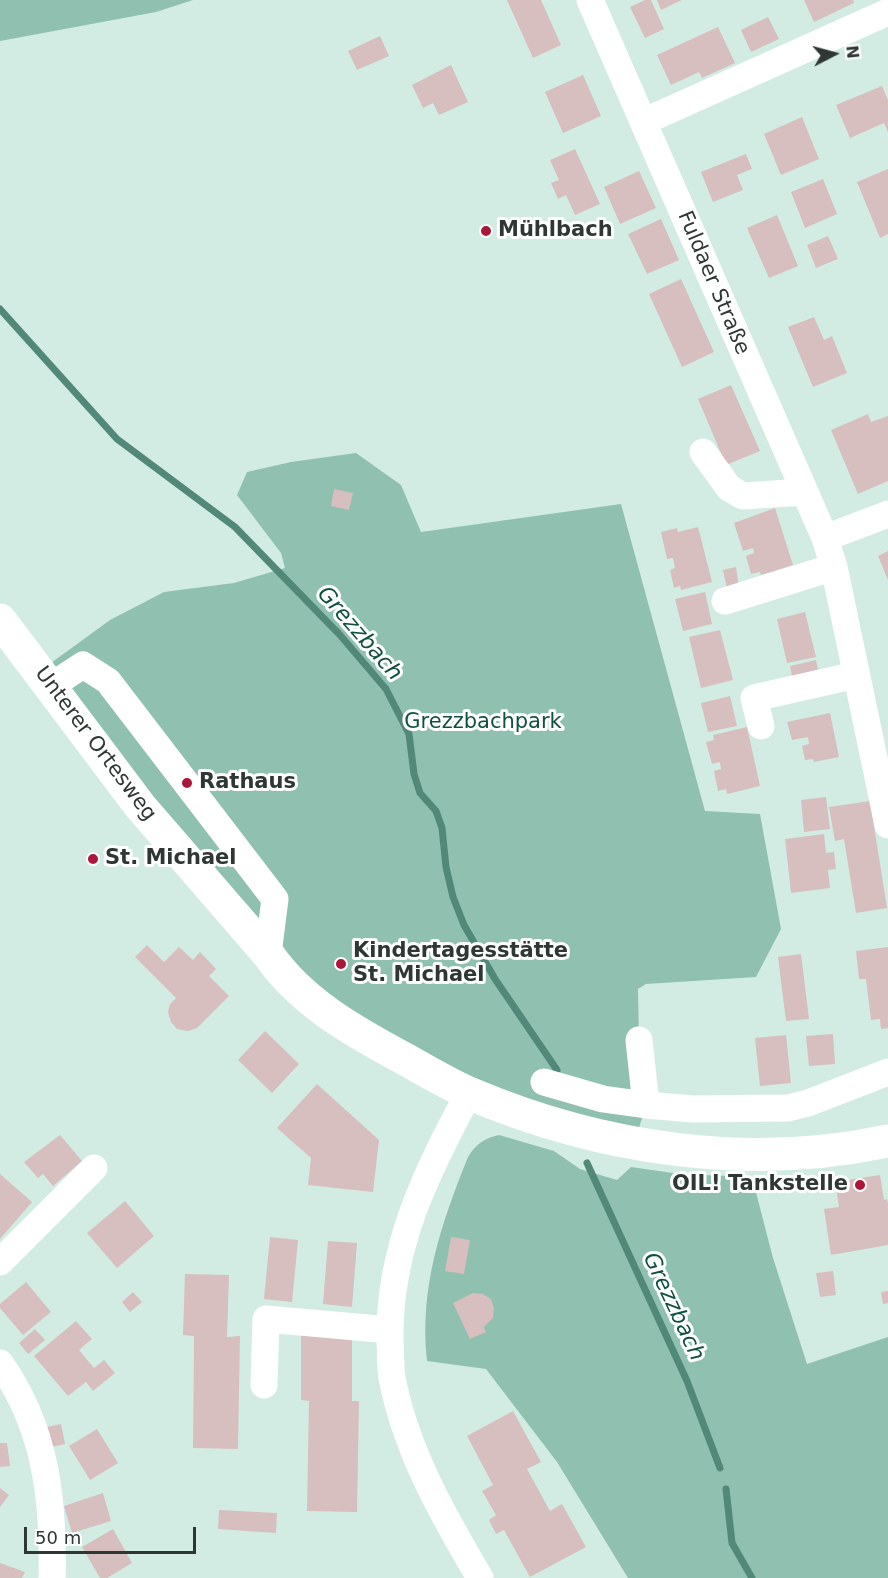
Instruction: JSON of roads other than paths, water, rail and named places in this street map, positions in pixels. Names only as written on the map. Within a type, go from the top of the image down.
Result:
[{"type":"main road","name":"Unterer Ortesweg","points":[[0,620],[140,806],[268,954],[282,974],[338,1022],[468,1093],[523,1115],[573,1130],[683,1150],[781,1155],[888,1141]]},
{"type":"street","name":"Fuldaer Straße","points":[[590,0],[825,538],[834,567],[888,825]]},
{"type":"street","points":[[643,122],[888,12]]},
{"type":"street","points":[[703,452],[729,488],[743,496],[804,492]]},
{"type":"street","points":[[825,538],[888,514]]},
{"type":"street","points":[[725,601],[834,567]]},
{"type":"street","points":[[51,686],[83,665],[108,681],[275,900],[268,954]]},
{"type":"street","points":[[761,726],[754,698],[856,675]]},
{"type":"street","points":[[639,1041],[646,1105]]},
{"type":"street","points":[[544,1082],[603,1099],[646,1105],[693,1109],[788,1108],[808,1103],[888,1072]]},
{"type":"street","points":[[468,1093],[430,1165],[405,1232],[391,1291],[391,1377],[408,1437],[432,1493],[480,1578]]},
{"type":"street","points":[[0,1262],[94,1168]]},
{"type":"street","points":[[264,1385],[266,1319],[390,1330]]},
{"type":"street","points":[[0,1363],[33,1424],[49,1484],[52,1578]]},
{"type":"waterway","name":"Grezzbach","points":[[0,309],[117,439],[235,527],[340,635],[386,689],[409,734],[414,774],[420,793],[436,811],[442,828],[446,867],[453,897],[464,925],[495,979],[557,1070]]},
{"type":"waterway","name":"Grezzbach","points":[[587,1163],[687,1381],[720,1468]]},
{"type":"waterway","name":"Grezzbach","points":[[726,1489],[732,1543],[752,1578]]},
{"type":"place","name":"Mühlbach","points":[[486,231]]},
{"type":"place","name":"Rathaus","points":[[187,783]]},
{"type":"place","name":"St. Michael","points":[[93,859]]},
{"type":"place","name":"Kindertagesstätte St. Michael","points":[[341,964]]},
{"type":"place","name":"OIL! Tankstelle","points":[[860,1185]]},
{"type":"park label","name":"Grezzbachpark","points":[[483,723]]}]
